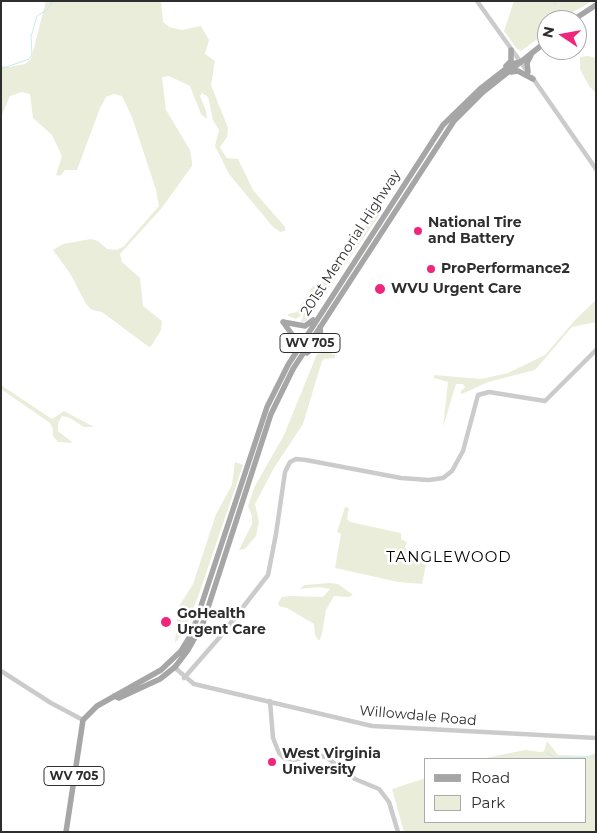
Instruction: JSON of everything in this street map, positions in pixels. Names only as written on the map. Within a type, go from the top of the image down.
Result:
[{"type":"main road","points":[[505,72],[511,61],[511,50]]},
{"type":"main road","points":[[528,72],[527,63],[535,50]]},
{"type":"main road","name":"201st Memorial Highway","points":[[172,665],[188,650],[203,623],[271,414],[288,378],[454,121],[512,64],[520,62],[535,50]]},
{"type":"main road","points":[[505,72],[518,70],[533,79]]},
{"type":"main road","name":"201st Memorial Highway","points":[[172,665],[197,623],[267,407],[294,354],[443,125],[472,95],[505,72]]},
{"type":"main road","points":[[294,354],[296,340],[283,322],[304,326],[309,324],[322,309]]},
{"type":"main road","points":[[288,378],[309,350],[313,348],[333,349],[321,339],[320,327]]},
{"type":"main road","name":"WV 705","points":[[66,832],[83,720],[92,709],[114,696],[119,698],[149,686],[172,665]]},
{"type":"street","points":[[477,1],[533,79],[555,114],[596,169]]},
{"type":"street","points":[[172,665],[184,678],[248,601],[270,570],[285,472],[290,462],[296,459],[306,460],[401,478],[429,480],[443,478],[452,471],[463,451],[478,395],[489,392],[545,401],[596,350]]},
{"type":"street","points":[[1,671],[51,703],[83,720]]},
{"type":"street","name":"Willowdale Road","points":[[184,678],[194,684],[372,726],[596,738]]},
{"type":"street","points":[[270,702],[272,733],[279,753],[284,758],[293,760],[316,755],[326,757],[355,779],[379,788],[389,802],[398,832]]},
{"type":"green space","points":[[46,1],[161,1],[163,22],[169,27],[182,30],[201,26],[209,40],[205,54],[215,61],[211,85],[228,128],[227,137],[220,147],[227,158],[238,159],[253,190],[285,227],[285,231],[280,232],[273,227],[229,174],[215,146],[219,130],[213,120],[208,97],[202,93],[200,96],[207,119],[201,114],[190,86],[169,76],[162,77],[166,110],[190,150],[192,166],[161,209],[120,254],[122,262],[140,278],[143,306],[162,321],[161,330],[149,347],[102,312],[92,310],[86,304],[71,275],[53,250],[63,244],[91,239],[98,241],[107,249],[117,250],[124,246],[159,206],[156,190],[132,117],[122,96],[114,94],[106,97],[100,108],[77,170],[65,170],[60,176],[56,175],[62,156],[52,135],[33,118],[30,94],[22,92],[10,96],[1,117],[1,66],[10,67],[25,64],[31,59]]},
{"type":"green space","points":[[514,1],[592,1],[577,10],[537,10],[537,39],[521,51],[516,48],[504,31]]},
{"type":"green space","points":[[587,56],[596,58],[596,93],[589,86],[580,69],[580,60],[587,60]]},
{"type":"green space","points":[[375,212],[380,214],[306,321],[301,323],[304,313],[296,319],[288,316],[288,314],[297,312],[312,287],[333,275]]},
{"type":"green space","points":[[596,300],[596,322],[572,327],[535,370],[488,382],[462,394],[460,392],[465,387],[463,384],[456,384],[443,427],[448,382],[434,378],[434,375],[481,379],[508,373],[545,355],[575,320]]},
{"type":"green space","points":[[328,352],[335,355],[335,358],[322,361],[303,424],[274,468],[255,504],[259,522],[256,536],[245,549],[239,550],[252,524],[252,516],[248,506],[255,486],[284,435],[317,354]]},
{"type":"green space","points":[[1,385],[52,419],[64,411],[94,427],[84,427],[70,418],[62,416],[58,423],[58,431],[73,443],[58,442],[53,436],[53,429],[50,423],[1,389]]},
{"type":"green space","points":[[235,462],[243,465],[198,597],[184,631],[175,643],[178,608],[193,584],[216,514],[232,485]]},
{"type":"green space","points":[[345,507],[349,508],[347,519],[350,522],[401,533],[401,539],[407,542],[405,547],[411,556],[427,560],[422,584],[398,582],[335,568],[341,534],[337,532]]},
{"type":"green space","points":[[338,584],[353,595],[349,597],[334,596],[326,610],[319,641],[315,635],[314,624],[287,608],[279,606],[278,603],[282,597],[323,597],[330,589],[319,587],[299,589],[305,585]]},
{"type":"green space","points":[[547,741],[558,755],[588,756],[596,753],[596,832],[404,832],[392,789],[424,779],[424,823],[587,823],[587,758],[486,758],[525,750],[544,751]]},
{"type":"waterway","points":[[1,69],[29,59],[32,54],[31,37],[37,16],[48,9],[53,1]]},
{"type":"waterway","points":[[552,1],[556,5]]},
{"type":"waterway","points":[[546,753],[556,758],[596,757]]},
{"type":"place","name":"National Tire and Battery","points":[[418,231]]},
{"type":"place","name":"ProPerformance2","points":[[431,269]]},
{"type":"place","name":"WVU Urgent Care","points":[[380,289]]},
{"type":"place","name":"GoHealth Urgent Care","points":[[166,622]]},
{"type":"place","name":"West Virginia University","points":[[272,762]]},
{"type":"district","name":"TANGLEWOOD","points":[[449,558]]}]
